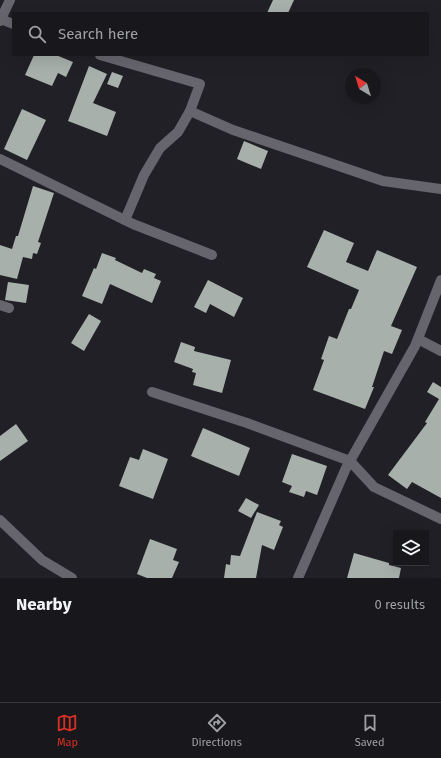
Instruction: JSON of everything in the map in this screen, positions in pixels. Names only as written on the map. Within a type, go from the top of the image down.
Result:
[{"type":"street","points":[[10,0],[0,20],[12,24]]},
{"type":"street","points":[[103,56],[200,84],[190,111],[178,132],[160,148],[144,175],[125,220]]},
{"type":"street","points":[[190,111],[233,130],[384,180],[441,189]]},
{"type":"street","points":[[0,159],[125,220],[212,255]]},
{"type":"street","points":[[298,578],[350,461],[418,340],[441,280]]},
{"type":"street","points":[[418,340],[441,352]]},
{"type":"street","points":[[152,392],[247,423],[350,461],[374,487],[441,519]]},
{"type":"street","points":[[0,520],[42,560],[72,578]]},
{"type":"building","points":[[273,0],[294,0],[288,12],[267,12]]},
{"type":"building","points":[[34,56],[58,56],[73,62],[66,77],[58,73],[52,86],[25,75]]},
{"type":"building","points":[[89,66],[107,74],[93,103],[116,112],[107,136],[68,121]]},
{"type":"building","points":[[112,72],[123,76],[118,88],[107,84]]},
{"type":"building","points":[[22,109],[46,120],[27,160],[4,149]]},
{"type":"building","points":[[244,141],[268,151],[261,169],[237,159]]},
{"type":"building","points":[[33,186],[54,193],[38,242],[41,243],[37,254],[33,253],[32,259],[23,257],[17,279],[0,275],[0,245],[12,249],[16,236],[18,236]]},
{"type":"building","points":[[324,230],[354,243],[346,262],[368,271],[377,250],[417,267],[391,326],[402,330],[392,354],[384,351],[372,387],[374,387],[365,409],[313,390],[324,360],[321,359],[329,336],[337,339],[349,309],[351,309],[359,290],[307,267]]},
{"type":"building","points":[[102,253],[116,258],[115,260],[142,273],[144,269],[156,274],[154,278],[161,281],[152,303],[110,284],[102,304],[82,296],[94,268],[96,269]]},
{"type":"building","points":[[208,280],[243,298],[234,317],[210,304],[206,313],[194,307]]},
{"type":"building","points":[[8,282],[29,285],[26,303],[5,300]]},
{"type":"building","points":[[89,314],[101,321],[84,351],[71,343]]},
{"type":"building","points":[[181,342],[195,347],[194,351],[231,360],[222,393],[193,385],[196,373],[192,372],[193,369],[174,362]]},
{"type":"building","points":[[433,382],[441,387],[441,498],[412,482],[407,489],[388,475],[427,423],[425,422],[439,399],[427,392]]},
{"type":"building","points":[[16,424],[28,441],[0,461],[0,436]]},
{"type":"building","points":[[203,428],[250,448],[239,476],[191,456]]},
{"type":"building","points":[[143,449],[168,459],[153,499],[119,486],[130,457],[139,460]]},
{"type":"building","points":[[292,454],[327,466],[317,495],[306,491],[304,497],[289,492],[292,486],[282,482]]},
{"type":"building","points":[[246,498],[259,505],[251,518],[238,511]]},
{"type":"building","points":[[257,512],[281,521],[279,525],[283,527],[274,550],[262,545],[256,578],[224,578],[226,564],[230,565],[231,555],[240,556]]},
{"type":"building","points":[[150,539],[177,549],[173,560],[179,562],[172,578],[147,578],[137,574]]},
{"type":"building","points":[[354,553],[401,568],[399,578],[347,578]]}]
